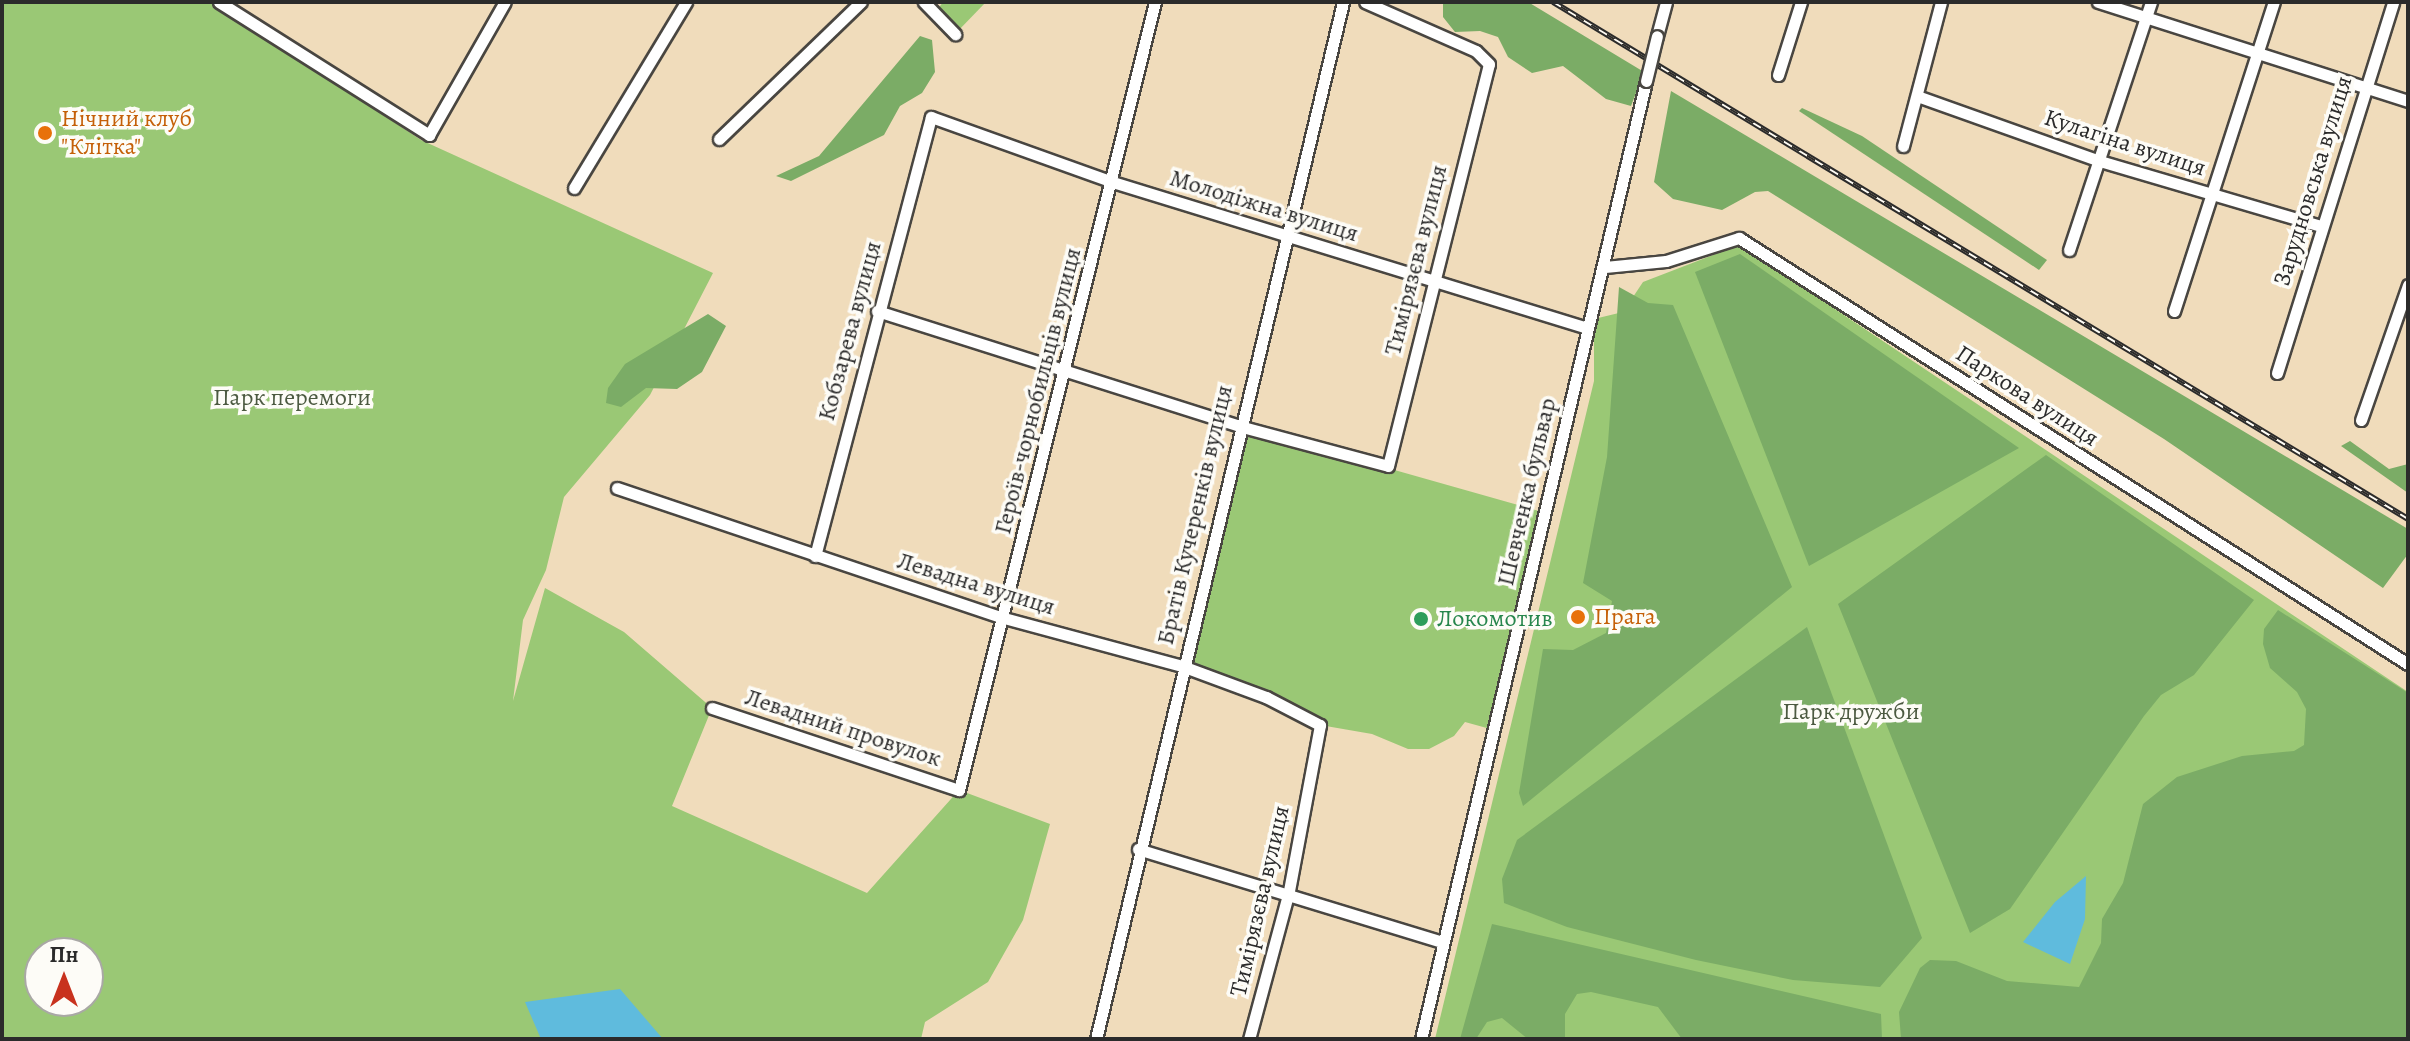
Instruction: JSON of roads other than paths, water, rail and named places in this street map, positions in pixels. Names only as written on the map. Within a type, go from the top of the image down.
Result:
[{"type":"street","points":[[219,2],[429,135],[505,2]]},
{"type":"street","points":[[574,188],[686,2]]},
{"type":"street","points":[[719,139],[861,2]]},
{"type":"street","points":[[924,2],[955,34]]},
{"type":"street","name":"Героїв-чорнобильців вулиця","points":[[959,790],[1067,370],[1155,2]]},
{"type":"street","name":"Братів Кучеренків вулиця","points":[[1096,1039],[1284,233],[1343,2]]},
{"type":"street","name":"Тимірязєва вулиця","points":[[1239,426],[1388,466],[1489,64],[1476,51],[1365,2]]},
{"type":"street","points":[[1778,75],[1801,2]]},
{"type":"street","points":[[1903,146],[1941,2]]},
{"type":"street","points":[[2098,2],[2408,101]]},
{"type":"street","points":[[2069,250],[2151,2]]},
{"type":"street","points":[[2174,311],[2274,2]]},
{"type":"street","name":"Зарудновська вулиця","points":[[2277,373],[2393,2]]},
{"type":"street","name":"Шевченка бульвар","points":[[1421,1039],[1587,328],[1605,267],[1662,3]]},
{"type":"street","name":"Кулагіна вулиця","points":[[1917,96],[2100,161],[2321,226]]},
{"type":"street","name":"Молодіжна вулиця","points":[[931,117],[1113,182],[1284,233],[1432,283],[1587,328]]},
{"type":"street","name":"Кобзарева вулиця","points":[[815,556],[877,311],[931,117]]},
{"type":"street","name":"Паркова вулиця","points":[[1605,267],[1666,261],[1739,238],[2408,664]]},
{"type":"street","points":[[2361,420],[2408,285]]},
{"type":"street","points":[[877,311],[1239,426]]},
{"type":"street","name":"Левадна вулиця","points":[[617,488],[1004,618],[1182,666],[1266,697],[1320,725]]},
{"type":"street","name":"Левадний провулок","points":[[712,708],[959,790]]},
{"type":"street","name":"Тимірязєва вулиця","points":[[1249,1039],[1289,891],[1320,725]]},
{"type":"street","points":[[1138,849],[1289,891],[1443,942]]},
{"type":"water","points":[[2086,876],[2085,919],[2070,964],[2023,942],[2055,902]]},
{"type":"water","points":[[620,989],[663,1039],[541,1039],[525,1002]]},
{"type":"railway","points":[[1553,2],[2408,519]]},
{"type":"place","name":"Нічний клуб \"Клітка\"","points":[[45,133]]},
{"type":"place","name":"Прага","points":[[1578,617]]},
{"type":"place","name":"Локомотив","points":[[1421,619]]},
{"type":"park label","name":"Парк перемоги","points":[[292,398]]},
{"type":"park label","name":"Парк дружби","points":[[1851,712]]}]
